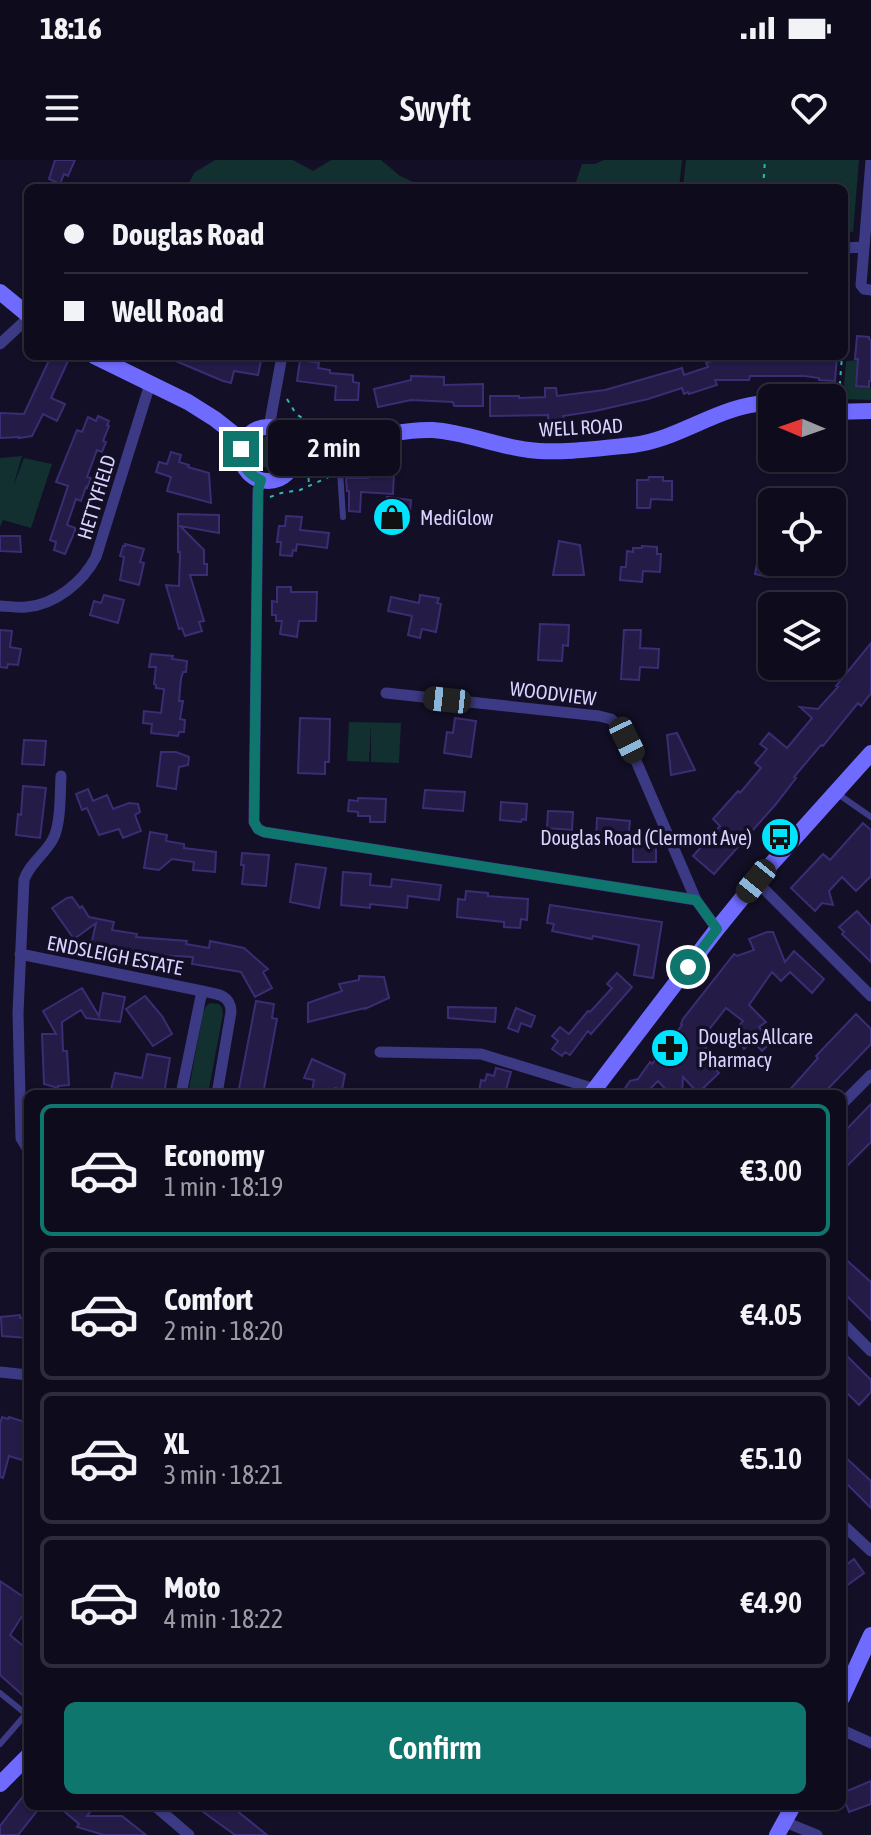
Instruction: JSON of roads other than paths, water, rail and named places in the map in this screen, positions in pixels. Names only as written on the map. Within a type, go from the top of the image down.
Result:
[{"type":"main road","points":[[0,292],[24,313]]},
{"type":"main road","points":[[102,360],[188,402],[244,442]]},
{"type":"main road","name":"WELL ROAD","points":[[302,455],[397,433],[432,430],[540,451],[629,445],[665,438],[706,419],[758,403]]},
{"type":"main road","points":[[846,412],[871,411]]},
{"type":"main road","points":[[269,427],[285,433],[302,455],[284,475],[269,481],[261,480],[247,472],[243,465],[241,449],[244,442],[254,431],[269,427]]},
{"type":"main road","points":[[599,1090],[717,929],[871,753]]},
{"type":"main road","points":[[846,1689],[871,1635]]},
{"type":"main road","points":[[0,1784],[24,1760]]},
{"type":"main road","points":[[781,1828],[791,1810]]},
{"type":"street","points":[[871,161],[870,195],[854,247],[861,285],[871,290]]},
{"type":"street","points":[[0,344],[24,321]]},
{"type":"street","points":[[269,427],[281,360]]},
{"type":"street","name":"HETTYFIELD","points":[[0,606],[26,607],[43,603],[70,588],[90,569],[150,384]]},
{"type":"street","points":[[261,480],[258,490],[254,822],[258,829],[696,900],[717,929]]},
{"type":"street","name":"WOODVIEW","points":[[386,693],[611,719],[635,756],[696,900]]},
{"type":"street","name":"ENDSLEIGH ESTATE","points":[[24,1143],[21,1138],[18,1013],[24,880],[53,839],[61,776]]},
{"type":"street","points":[[756,881],[871,996]]},
{"type":"street","name":"ENDSLEIGH ESTATE","points":[[20,954],[227,998],[231,1006],[218,1090]]},
{"type":"street","name":"ENDSLEIGH ESTATE","points":[[182,1090],[202,991]]},
{"type":"street","points":[[380,1052],[481,1054],[592,1090]]},
{"type":"street","points":[[846,1100],[871,1075]]},
{"type":"street","points":[[846,1326],[871,1351]]},
{"type":"street","points":[[0,1372],[24,1375]]},
{"type":"street","points":[[846,1528],[871,1551]]},
{"type":"street","points":[[846,1732],[871,1743]]},
{"type":"street","points":[[160,1810],[189,1835]]},
{"type":"street","points":[[781,1828],[817,1835]]},
{"type":"lane","points":[[337,447],[343,517]]},
{"type":"lane","points":[[836,793],[871,817]]},
{"type":"lane","points":[[0,1693],[24,1713]]},
{"type":"lane","points":[[0,1744],[24,1719]]},
{"type":"place","name":"MediGlow","points":[[392,517]]},
{"type":"place","name":"Douglas Road (Clermont Ave)","points":[[780,837]]},
{"type":"place","name":"Douglas Allcare Pharmacy","points":[[670,1048]]}]
